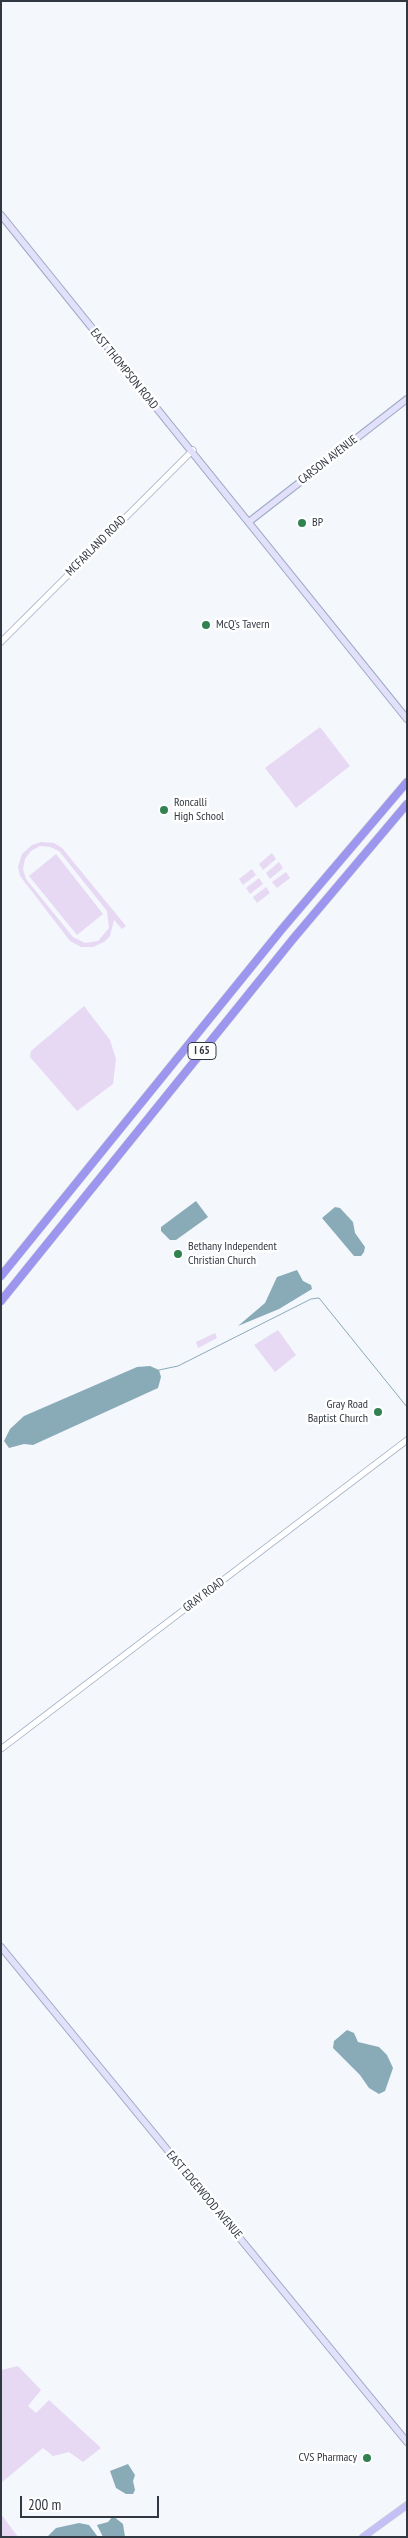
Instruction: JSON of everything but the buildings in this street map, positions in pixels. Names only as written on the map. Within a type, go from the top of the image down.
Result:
[{"type":"highway","name":"I 65","points":[[1,1276],[282,929],[407,782]]},
{"type":"highway","name":"I 65","points":[[1,1301],[293,939],[407,804]]},
{"type":"main road","name":"EAST THOMPSON ROAD","points":[[1,215],[170,426],[193,450],[407,719]]},
{"type":"main road","name":"CARSON AVENUE","points":[[250,521],[407,399]]},
{"type":"main road","name":"EAST EDGEWOOD AVENUE","points":[[1,1947],[407,2442]]},
{"type":"main road","points":[[363,2537],[407,2505]]},
{"type":"street","name":"MCFARLAND ROAD","points":[[1,642],[193,450]]},
{"type":"street","name":"GRAY ROAD","points":[[1,1750],[407,1440]]},
{"type":"shaded area","points":[[320,727],[350,766],[296,808],[265,768]]},
{"type":"shaded area","points":[[41,842],[54,843],[62,848],[126,926],[122,929],[114,920],[110,936],[104,942],[93,947],[81,947],[70,941],[20,876],[18,867],[22,854],[32,845]],"holes":[[[40,846],[50,847],[59,851],[107,911],[109,928],[98,941],[85,943],[73,937],[26,879],[23,869],[25,859],[31,851]]]},
{"type":"shaded area","points":[[272,853],[276,859],[263,870],[259,864]]},
{"type":"shaded area","points":[[56,854],[103,914],[77,935],[29,876]]},
{"type":"shaded area","points":[[279,862],[283,868],[270,879],[266,873]]},
{"type":"shaded area","points":[[252,869],[256,875],[243,885],[239,879]]},
{"type":"shaded area","points":[[286,872],[290,878],[277,888],[272,882]]},
{"type":"shaded area","points":[[259,878],[263,884],[250,894],[246,888]]},
{"type":"shaded area","points":[[266,887],[270,893],[257,903],[253,897]]},
{"type":"shaded area","points":[[84,1006],[110,1040],[116,1059],[113,1084],[77,1111],[30,1057],[31,1051]]},
{"type":"shaded area","points":[[278,1330],[296,1355],[275,1372],[254,1345]]},
{"type":"shaded area","points":[[215,1333],[217,1338],[198,1348],[196,1342]]},
{"type":"shaded area","points":[[18,2366],[41,2390],[28,2406],[36,2413],[49,2400],[101,2448],[83,2462],[69,2452],[53,2456],[43,2448],[1,2483],[1,2370]]},
{"type":"shaded area","points":[[1,2514],[18,2537],[1,2537]]},
{"type":"water","points":[[196,1201],[208,1217],[176,1240],[170,1240],[161,1231],[161,1227]]},
{"type":"water","points":[[335,1207],[340,1208],[353,1222],[355,1233],[365,1247],[361,1256],[354,1256],[322,1218]]},
{"type":"water","points":[[297,1270],[303,1281],[311,1285],[312,1289],[279,1309],[238,1326],[265,1303],[277,1277]]},
{"type":"water","points":[[150,1366],[159,1370],[161,1377],[158,1388],[33,1445],[24,1444],[9,1448],[4,1441],[10,1429],[24,1416],[137,1367]]},
{"type":"water","points":[[347,2030],[354,2033],[358,2042],[379,2047],[387,2055],[393,2068],[385,2091],[379,2094],[369,2088],[360,2075],[333,2048],[334,2041]]},
{"type":"water","points":[[128,2464],[135,2475],[133,2481],[135,2490],[133,2494],[126,2494],[116,2488],[110,2471]]},
{"type":"water","points":[[113,2516],[123,2524],[125,2537],[103,2537],[97,2525],[108,2522]]},
{"type":"water","points":[[79,2523],[89,2525],[98,2537],[47,2537],[56,2528]]},
{"type":"waterway","points":[[159,1370],[178,1366],[311,1299],[319,1298],[407,1407]]},
{"type":"place","name":"BP","points":[[302,523]]},
{"type":"place","name":"McQ's Tavern","points":[[206,625]]},
{"type":"place","name":"Roncalli High School","points":[[164,810]]},
{"type":"place","name":"Bethany Independent Christian Church","points":[[178,1254]]},
{"type":"place","name":"Gray Road Baptist Church","points":[[378,1412]]},
{"type":"place","name":"CVS Pharmacy","points":[[367,2458]]}]
